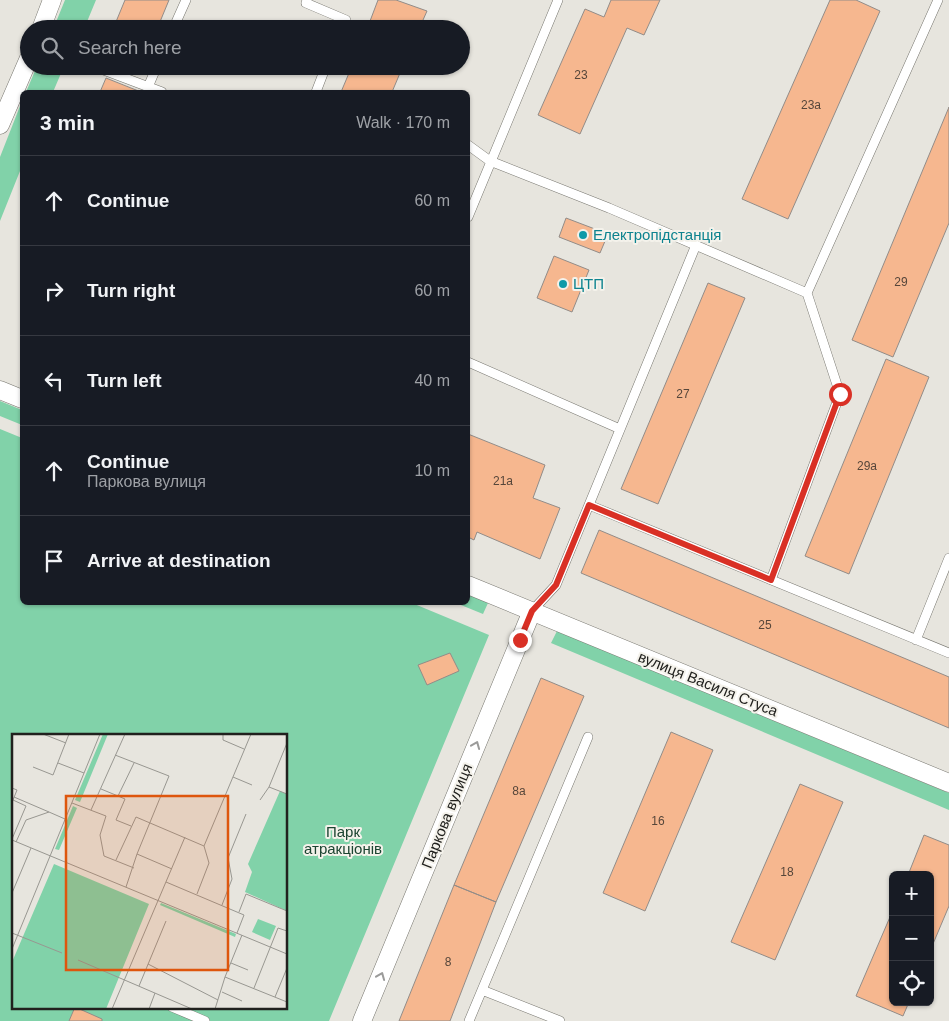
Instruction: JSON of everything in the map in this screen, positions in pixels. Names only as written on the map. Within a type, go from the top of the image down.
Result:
[{"type":"street","points":[[44,20],[52,0]]},
{"type":"street","points":[[0,125],[22,75]]},
{"type":"street","points":[[0,390],[20,398]]},
{"type":"street","name":"вулиця Василя Стуса","points":[[470,585],[949,783]]},
{"type":"street","name":"Паркова вулиця","points":[[362,1021],[532,611]]},
{"type":"lane","points":[[177,20],[186,0]]},
{"type":"lane","points":[[470,213],[558,0]]},
{"type":"lane","points":[[771,580],[840,394],[807,293],[938,0]]},
{"type":"lane","points":[[304,1],[346,20]]},
{"type":"lane","points":[[117,75],[156,90]]},
{"type":"lane","points":[[148,87],[153,75]]},
{"type":"lane","points":[[317,90],[323,75]]},
{"type":"lane","points":[[470,146],[490,161],[609,208],[807,293]]},
{"type":"lane","points":[[532,611],[556,585],[696,245]]},
{"type":"lane","points":[[470,363],[620,429]]},
{"type":"lane","points":[[589,505],[949,653]]},
{"type":"lane","points":[[916,640],[949,558]]},
{"type":"lane","points":[[469,1021],[588,737]]},
{"type":"lane","points":[[482,990],[560,1021]]},
{"type":"lane","points":[[174,1008],[205,1021]]},
{"type":"green space","points":[[65,0],[96,0],[88,20],[57,20]]},
{"type":"green space","points":[[33,75],[60,75],[54,90],[27,90]]},
{"type":"green space","points":[[20,106],[20,171],[0,221],[0,157]]},
{"type":"green space","points":[[0,401],[20,409],[20,424],[0,416]]},
{"type":"green space","name":"Парк атракціонів","points":[[0,429],[20,437],[20,605],[417,605],[489,635],[329,1021],[0,1021]]},
{"type":"green space","points":[[470,595],[488,603],[483,614],[461,605],[470,605]]},
{"type":"green space","points":[[557,631],[949,793],[949,810],[551,643]]},
{"type":"building","points":[[125,0],[169,0],[161,20],[117,20]]},
{"type":"building","points":[[378,0],[396,0],[427,11],[423,20],[370,20]]},
{"type":"building","points":[[611,0],[660,0],[644,35],[627,28],[580,134],[538,115],[585,9],[604,17]]},
{"type":"building","points":[[830,0],[856,0],[880,11],[788,219],[742,199]]},
{"type":"building","points":[[348,75],[399,75],[393,90],[342,90]]},
{"type":"building","points":[[106,78],[136,90],[101,90]]},
{"type":"building","points":[[949,107],[949,223],[893,357],[852,340]]},
{"type":"building","name":"Електропідстанція","points":[[566,218],[608,234],[600,253],[559,237]]},
{"type":"building","name":"ЦТП","points":[[554,256],[589,270],[572,312],[537,298]]},
{"type":"building","points":[[708,283],[745,298],[658,504],[621,489]]},
{"type":"building","points":[[886,359],[929,377],[849,574],[805,556]]},
{"type":"building","points":[[470,435],[545,465],[533,498],[560,508],[540,559],[477,532],[474,540],[470,538]]},
{"type":"building","points":[[599,530],[949,677],[949,728],[581,573]]},
{"type":"building","points":[[450,653],[459,671],[427,685],[418,665]]},
{"type":"building","points":[[541,678],[584,696],[496,902],[454,885]]},
{"type":"building","points":[[671,732],[713,750],[645,911],[603,893]]},
{"type":"building","points":[[800,784],[843,802],[775,960],[731,942]]},
{"type":"building","points":[[924,835],[949,845],[949,906],[934,942],[934,871],[910,871]]},
{"type":"building","points":[[454,885],[496,902],[450,1021],[399,1021]]},
{"type":"building","points":[[889,919],[889,1006],[907,1006],[903,1016],[856,996]]},
{"type":"building","points":[[75,1008],[102,1019],[102,1021],[69,1021]]},
{"type":"place","name":"Електропідстанція","points":[[583,235]]},
{"type":"place","name":"ЦТП","points":[[563,284]]},
{"type":"route","points":[[520,640],[532,611],[556,585],[589,505],[771,580],[840,394]]}]
